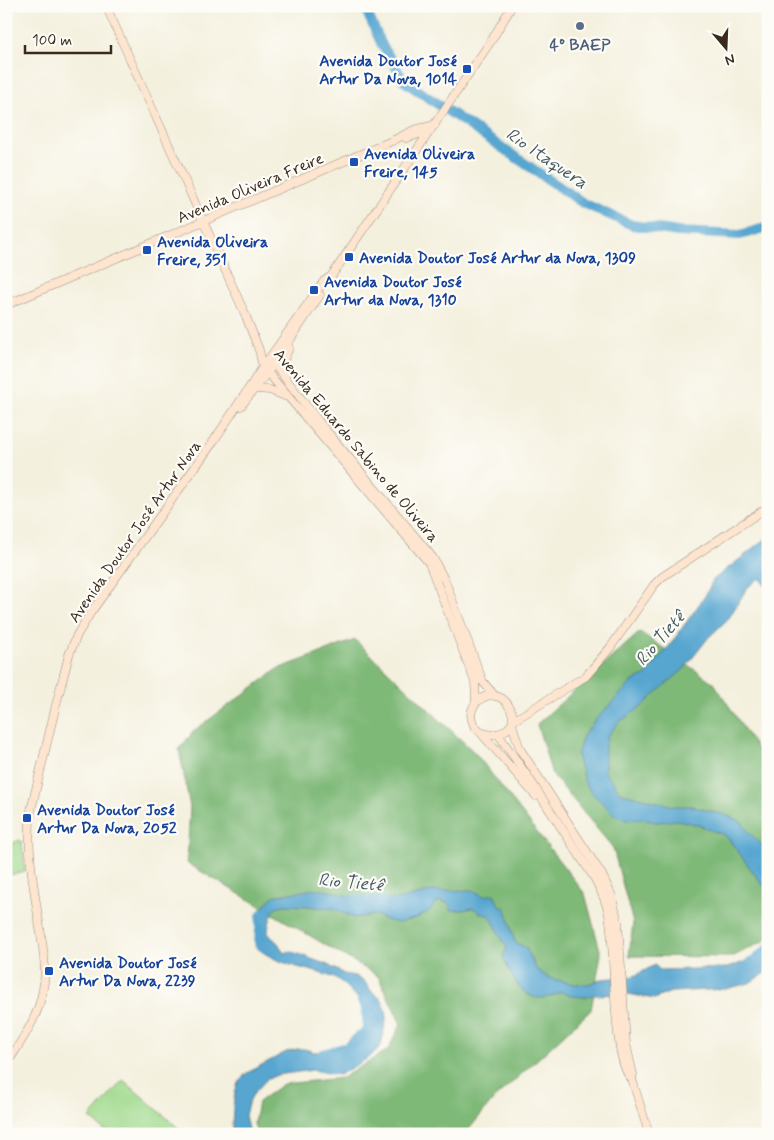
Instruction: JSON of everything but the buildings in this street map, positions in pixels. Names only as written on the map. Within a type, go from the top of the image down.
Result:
[{"type":"main road","points":[[106,6],[245,314],[259,350]]},
{"type":"main road","name":"Avenida Doutor José Artur Nova","points":[[6,1064],[35,1015],[43,990],[43,957],[31,869],[29,827],[35,792],[70,655],[77,635],[228,420],[303,321],[330,277],[491,41],[512,6]]},
{"type":"main road","name":"Avenida Oliveira Freire","points":[[6,305],[414,130],[432,128]]},
{"type":"main road","name":"Avenida Doutor José Artur Nova","points":[[272,361],[324,281],[330,277]]},
{"type":"main road","points":[[286,380],[282,364],[303,321]]},
{"type":"main road","name":"Avenida Eduardo Sabino de Oliveira","points":[[259,350],[272,361],[319,422],[433,558],[444,581],[483,682],[496,696]]},
{"type":"main road","name":"Avenida Eduardo Sabino de Oliveira","points":[[259,350],[265,370],[429,563],[474,682],[476,702]]},
{"type":"main road","name":"Avenida Doutor José Artur Nova","points":[[228,420],[255,390],[265,370]]},
{"type":"main road","points":[[255,390],[270,390],[290,399]]},
{"type":"main road","points":[[480,732],[498,734],[512,719],[567,688],[591,670],[610,648],[654,585],[662,577],[768,507]]},
{"type":"main road","points":[[549,810],[474,726],[471,715],[472,710],[476,702],[485,696],[496,696],[506,701],[520,749],[602,875],[611,894],[618,922],[620,1004],[616,1025],[620,1048],[631,1076],[648,1134]]},
{"type":"main road","points":[[498,734],[596,879],[609,914],[619,973]]},
{"type":"green space","points":[[640,632],[714,683],[768,766],[768,939],[732,957],[629,956],[633,923],[613,848],[552,774],[537,724]]},
{"type":"green space","points":[[355,640],[476,754],[585,894],[601,954],[591,1010],[493,1100],[465,1134],[257,1134],[254,1124],[258,1102],[283,1084],[342,1078],[388,1050],[401,1024],[378,976],[187,863],[190,807],[179,749],[195,730],[278,669]]},
{"type":"green space","points":[[19,840],[22,842],[25,871],[6,875],[6,847]]},
{"type":"green space","points":[[123,1080],[183,1132],[182,1134],[109,1134],[90,1118]]},
{"type":"water","name":"Rio Tietê","points":[[768,537],[768,589],[759,578],[747,588],[729,618],[708,638],[683,670],[643,706],[618,723],[607,737],[605,773],[619,792],[673,806],[691,806],[725,815],[742,822],[768,854],[768,892],[726,836],[701,826],[678,820],[656,822],[642,819],[627,820],[616,816],[591,792],[585,783],[577,755],[583,736],[595,720],[633,681],[645,676],[705,596],[713,580]]},
{"type":"water","name":"Rio Tietê","points":[[315,889],[342,894],[367,903],[374,900],[402,899],[432,891],[472,890],[484,896],[494,894],[499,905],[506,909],[515,942],[526,948],[536,969],[549,978],[575,984],[588,984],[602,979],[634,976],[655,965],[660,970],[727,968],[761,956],[768,946],[768,972],[749,983],[726,989],[671,992],[654,999],[629,994],[592,995],[586,997],[570,996],[562,992],[543,998],[535,997],[528,995],[513,978],[503,957],[507,947],[492,919],[489,915],[482,914],[473,908],[451,910],[450,904],[439,901],[429,911],[417,918],[398,923],[388,921],[376,915],[354,918],[335,909],[284,905],[276,907],[270,920],[268,934],[278,943],[284,953],[290,951],[328,965],[344,974],[355,976],[364,981],[372,992],[382,1000],[387,1014],[381,1046],[370,1057],[339,1075],[313,1070],[277,1075],[266,1080],[253,1094],[248,1104],[245,1115],[249,1134],[232,1134],[235,1092],[239,1081],[246,1074],[290,1051],[305,1049],[315,1052],[330,1052],[346,1048],[360,1040],[368,1031],[370,1025],[365,1007],[340,981],[285,963],[256,947],[260,933],[258,919],[263,908],[273,896]]},
{"type":"waterway","name":"Rio Itaquera","points":[[364,6],[382,45],[404,81],[583,203],[632,225],[678,232],[740,235],[768,227]]},
{"type":"waterway","name":"Rio Tietê","points":[[350,900],[383,901]]},
{"type":"waterway","name":"Rio Tietê","points":[[263,913],[261,916],[259,943],[265,947]]},
{"type":"waterway","name":"Rio Tietê","points":[[748,964],[755,961],[768,949]]},
{"type":"waterway","name":"Rio Tietê","points":[[323,1054],[347,1047],[368,1029],[366,1007],[362,999]]},
{"type":"place","name":"4º BAEP","points":[[580,26]]},
{"type":"place","name":"Avenida Doutor José Artur Da Nova, 1014","points":[[467,69]]},
{"type":"place","name":"Avenida Oliveira Freire, 145","points":[[354,162]]},
{"type":"place","name":"Avenida Oliveira Freire, 351","points":[[147,250]]},
{"type":"place","name":"Avenida Doutor José Artur da Nova, 1309","points":[[349,257]]},
{"type":"place","name":"Avenida Doutor José Artur da Nova, 1310","points":[[314,290]]},
{"type":"place","name":"Avenida Doutor José Artur Da Nova, 2052","points":[[27,818]]},
{"type":"place","name":"Avenida Doutor José Artur Da Nova, 2239","points":[[49,971]]}]
